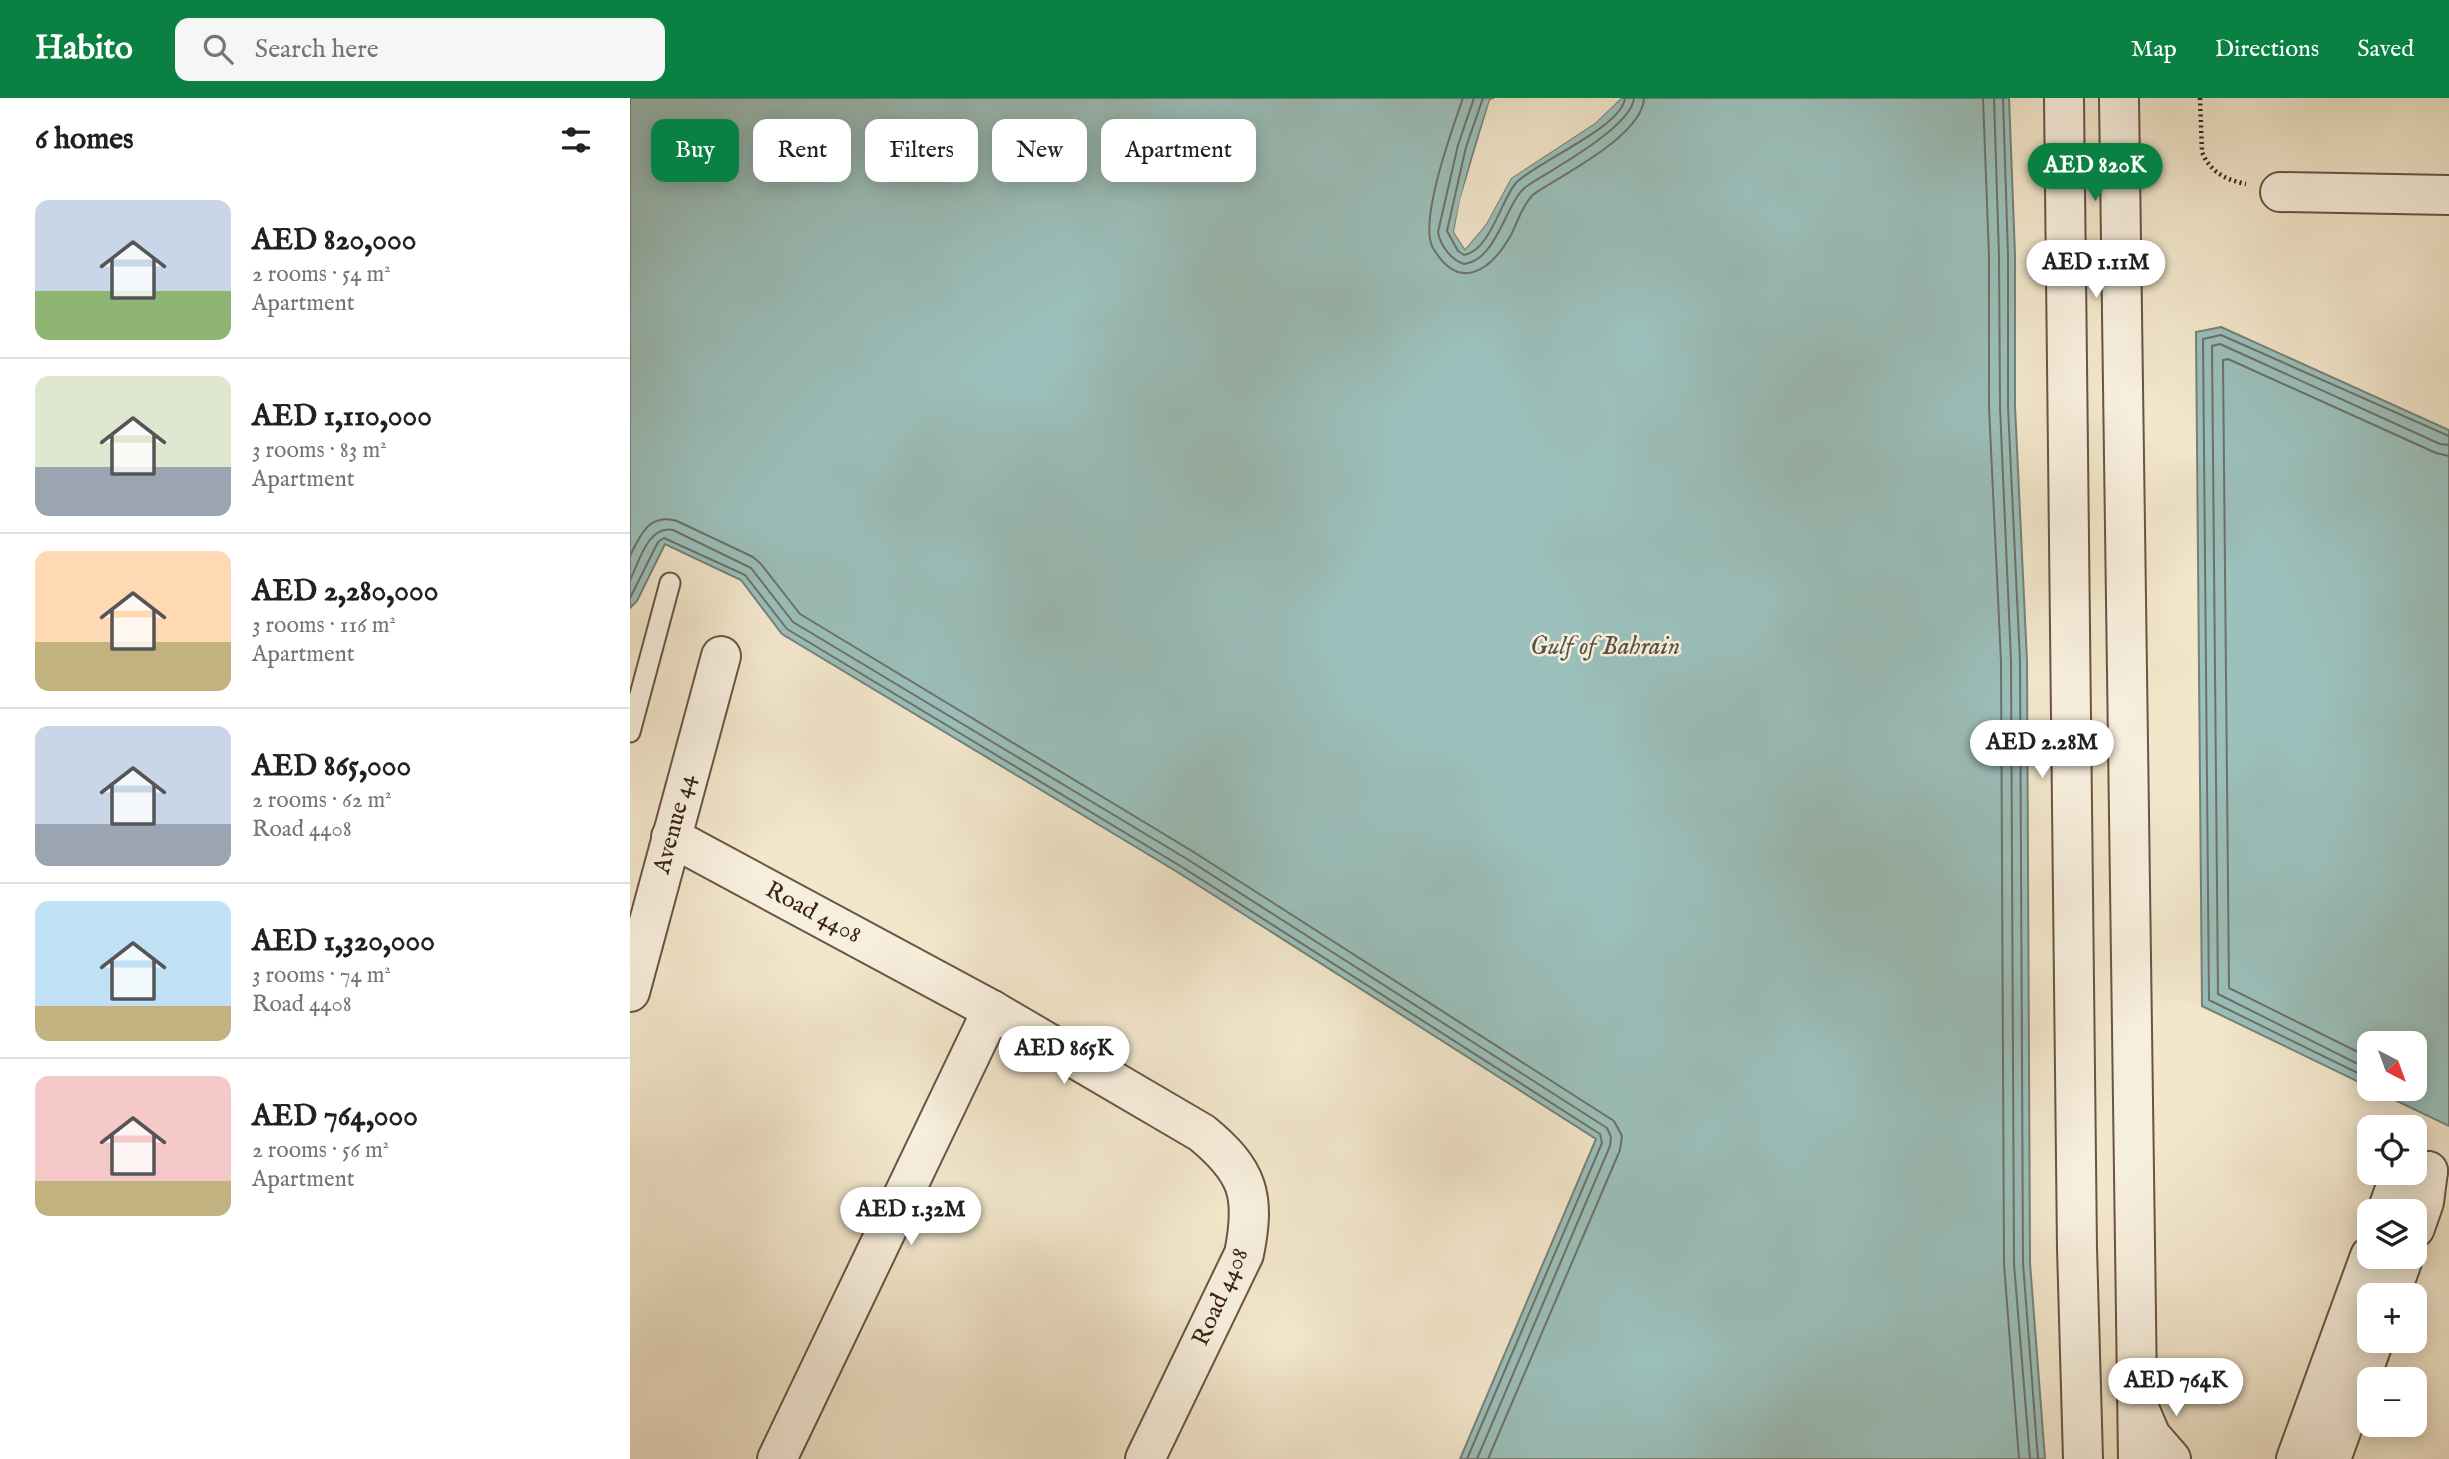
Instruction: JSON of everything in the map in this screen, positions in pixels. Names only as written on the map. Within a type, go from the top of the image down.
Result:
[{"type":"street","points":[[2064,98],[2078,1261],[2084,1459]]},
{"type":"street","points":[[2119,98],[2138,1459]]},
{"type":"street","points":[[2066,176],[2120,171]]},
{"type":"street","points":[[2280,192],[2449,195]]},
{"type":"street","points":[[2066,271],[2123,269]]},
{"type":"street","name":"Avenue 44","points":[[630,992],[721,656]]},
{"type":"street","name":"Road 4408","points":[[671,837],[992,1010],[1202,1133],[1228,1155],[1246,1185],[1251,1220],[1244,1254],[1144,1459]]},
{"type":"street","points":[[777,1459],[992,1010]]},
{"type":"street","points":[[2391,1199],[2396,1186],[2428,1171],[2424,1199]]},
{"type":"street","points":[[2303,1457],[2366,1269]]},
{"type":"street","points":[[2303,1457],[2366,1353]]},
{"type":"street","points":[[2137,1404],[2151,1436],[2171,1459]]},
{"type":"lane","points":[[630,732],[670,583]]},
{"type":"path","points":[[2200,98],[2202,152],[2211,166],[2221,176],[2233,181],[2280,192]]},
{"type":"water","name":"Gulf of Bahrain","points":[[630,98],[1493,98],[1490,100],[1474,149],[1454,232],[1465,249],[1486,224],[1511,178],[1595,123],[1621,98],[2009,98],[2015,255],[2015,406],[2027,661],[2030,1263],[2045,1459],[1460,1459],[1596,1139],[1179,873],[782,634],[741,580],[665,544],[637,601],[630,608]]},
{"type":"water","points":[[2221,327],[2449,430],[2449,1126],[2397,1101],[2427,1101],[2427,1031],[2357,1031],[2357,1081],[2202,1006],[2196,332]]},
{"type":"pier","points":[[1497,98],[1493,102],[1476,150],[1463,201],[1458,232],[1465,243],[1484,222],[1509,175],[1593,120],[1616,98],[1621,98],[1595,123],[1511,178],[1486,224],[1465,249],[1454,232],[1460,200],[1490,100]]}]
